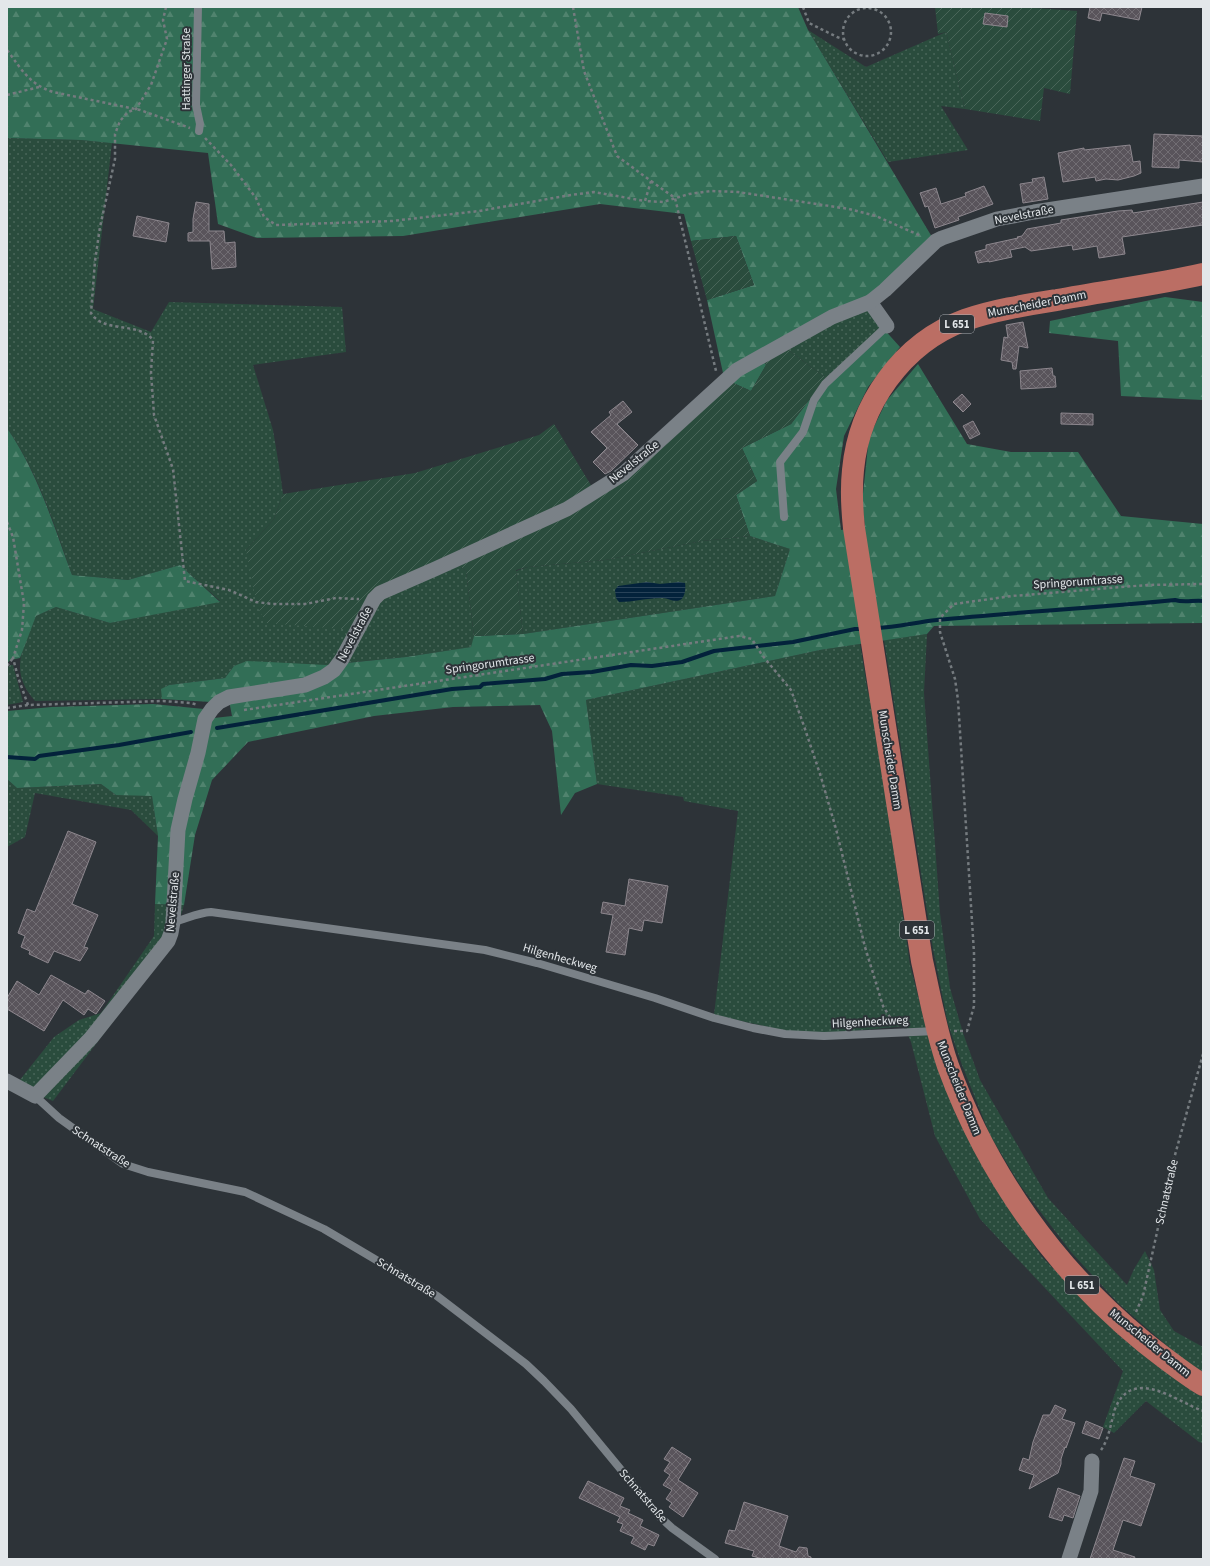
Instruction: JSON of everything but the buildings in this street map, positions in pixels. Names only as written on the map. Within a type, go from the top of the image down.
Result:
[{"type":"main road","name":"Munscheider Damm","points":[[1201,279],[1018,306],[965,320],[935,335],[911,353],[893,372],[877,393],[861,430],[853,469],[852,496],[854,528],[922,961],[937,1031],[948,1066],[966,1112],[990,1159],[1018,1206],[1051,1250],[1088,1292],[1128,1329],[1169,1362],[1203,1385]]},
{"type":"street","name":"Nevelstraße","points":[[35,1096],[91,1038],[168,942],[172,933],[178,830],[184,798],[198,753],[205,719],[219,702],[228,697],[305,685],[324,677],[334,670],[342,659],[374,599],[380,592],[436,569],[567,509],[623,474],[737,370],[832,317],[870,302],[885,290],[936,241],[997,219],[1203,186]]},
{"type":"street","points":[[870,302],[887,326]]},
{"type":"street","points":[[7,1081],[35,1096]]},
{"type":"street","points":[[1068,1559],[1091,1491],[1092,1461]]},
{"type":"lane","name":"Hattinger Straße","points":[[198,7],[196,105],[200,124],[199,131]]},
{"type":"lane","points":[[784,517],[780,462],[803,432],[814,400],[825,384],[887,326]]},
{"type":"lane","name":"Hilgenheckweg","points":[[173,922],[185,920],[199,914],[210,912],[485,950],[537,963],[753,1028],[785,1034],[809,1036],[937,1031]]},
{"type":"lane","name":"Schnatstraße","points":[[35,1096],[59,1118],[123,1164],[148,1172],[245,1192],[324,1229],[437,1296],[526,1364],[544,1381],[571,1409],[660,1517],[672,1528],[715,1559]]},
{"type":"path","points":[[166,7],[163,20],[167,39],[150,85],[136,109],[128,112],[120,121],[115,134],[115,159],[100,227],[95,261],[91,313],[95,319],[104,324],[144,332],[153,340],[151,372],[154,415],[173,469],[180,521],[185,581],[229,590],[256,602],[274,604],[305,604],[336,598],[374,599]]},
{"type":"path","points":[[573,7],[584,71],[616,156],[675,198],[719,385]]},
{"type":"path","points":[[803,7],[809,23],[837,37],[844,38]]},
{"type":"path","points":[[867,8],[877,10],[886,16],[892,26],[892,37],[887,47],[879,54],[868,57],[857,55],[848,48],[844,38],[843,28],[848,17],[856,10],[867,8]]},
{"type":"path","points":[[7,50],[26,76],[39,87],[53,92],[136,109],[199,131],[231,165],[256,198],[264,217],[276,225],[392,221],[479,211],[594,192],[645,201],[663,202],[689,194],[711,191],[738,192],[849,209],[876,216],[909,232],[936,241]]},
{"type":"path","points":[[7,95],[39,87]]},
{"type":"path","points":[[645,201],[651,181]]},
{"type":"path","points":[[7,522],[13,538],[24,603],[22,630],[13,658],[7,666]]},
{"type":"path","name":"Springorumtrasse","points":[[967,1031],[974,1006],[974,953],[958,700],[955,679],[940,632],[940,618],[954,604],[1012,596],[1147,585],[1203,584]]},
{"type":"path","name":"Springorumtrasse","points":[[243,711],[739,636],[752,639],[762,655],[791,690],[821,777],[836,829],[865,947],[883,1006],[898,1033]]},
{"type":"path","points":[[13,658],[28,704]]},
{"type":"path","points":[[7,708],[28,704],[163,701],[191,703],[212,709]]},
{"type":"path","name":"Schnatstraße","points":[[1128,1329],[1143,1296],[1170,1173],[1203,1054]]},
{"type":"path","points":[[1092,1461],[1102,1448],[1122,1395],[1133,1389],[1150,1388],[1203,1411]]},
{"type":"green space","points":[[7,7],[798,7],[808,30],[932,237],[866,299],[762,359],[766,365],[751,391],[731,382],[723,373],[707,300],[754,285],[736,236],[691,241],[684,214],[600,204],[403,236],[257,238],[218,224],[208,153],[81,140],[7,138]]},
{"type":"green space","points":[[935,7],[1022,7],[1077,11],[1070,94],[1044,88],[1040,121],[965,109],[946,32],[938,34]]},
{"type":"green space","points":[[808,30],[866,67],[946,32],[965,109],[941,106],[968,150],[888,162]]},
{"type":"green space","points":[[7,138],[81,140],[112,143],[93,309],[151,332],[169,302],[342,307],[346,352],[253,365],[273,430],[283,494],[274,519],[246,550],[355,630],[337,664],[234,666],[225,678],[169,685],[162,689],[162,699],[35,701],[27,690],[22,679],[20,659],[36,616],[56,607],[110,623],[220,601],[180,565],[128,580],[72,575],[52,518],[36,480],[28,462],[7,428]]},
{"type":"green space","points":[[736,236],[754,285],[707,300],[691,241]]},
{"type":"green space","points":[[1165,297],[1203,302],[1203,400],[1121,396],[1118,341],[1049,333],[1050,321]]},
{"type":"green space","points":[[866,299],[882,327],[826,378],[783,346]]},
{"type":"green space","points":[[882,327],[900,347],[868,387],[844,436],[836,489],[841,530],[865,526],[862,503],[869,437],[887,400],[918,364],[967,444],[1011,452],[1078,452],[1121,516],[1203,524],[1203,623],[934,626],[927,634],[820,650],[586,700],[597,784],[575,793],[561,815],[552,731],[540,705],[453,707],[374,716],[248,742],[212,780],[195,835],[184,905],[155,904],[158,836],[152,796],[116,795],[101,784],[17,788],[7,779],[7,711],[52,707],[153,704],[204,709],[214,718],[232,716],[228,695],[211,702],[162,699],[161,689],[169,685],[225,678],[234,666],[247,661],[326,665],[406,657],[471,647],[474,636],[523,634],[775,596],[790,549],[750,536],[736,495],[757,481],[742,448],[791,424],[826,378]]},
{"type":"green space","points":[[783,346],[826,378],[791,424],[742,448],[757,481],[736,495],[750,536],[702,541],[605,560],[528,567],[516,570],[523,634],[474,636],[466,571],[456,563],[569,512],[731,382],[751,391],[766,365],[761,359]]},
{"type":"green space","points":[[554,424],[592,487],[566,506],[376,589],[355,630],[266,623],[257,606],[246,550],[274,519],[283,494],[415,473],[539,435]]},
{"type":"green space","points":[[7,428],[28,463],[44,499],[72,575],[128,580],[180,565],[220,602],[110,623],[56,607],[36,616],[20,658],[10,660],[7,664]]},
{"type":"green space","points":[[750,536],[790,549],[775,596],[523,634],[516,571],[528,567],[605,560],[702,541]]},
{"type":"green space","points":[[456,563],[466,571],[474,636],[472,647],[406,657],[344,663],[383,593]]},
{"type":"green space","points":[[927,634],[924,693],[940,913],[950,988],[963,1033],[980,1080],[1048,1198],[1127,1285],[1134,1269],[1145,1251],[1154,1270],[1160,1310],[1174,1331],[1203,1347],[1203,1372],[1181,1358],[1118,1303],[1071,1252],[1020,1185],[990,1135],[962,1065],[948,1024],[933,949],[884,640]]},
{"type":"green space","points":[[860,644],[868,693],[872,697],[910,965],[934,1057],[956,1115],[984,1169],[1041,1256],[1121,1337],[1195,1393],[1203,1397],[1203,1443],[1199,1442],[1146,1401],[1114,1433],[1103,1427],[1123,1371],[980,1219],[935,1136],[911,1042],[904,1026],[833,1033],[786,1031],[714,1015],[738,811],[684,801],[683,797],[597,784],[586,700],[820,650]]},
{"type":"green space","points":[[10,665],[13,665],[23,702],[7,705],[7,668]]},
{"type":"green space","points":[[7,779],[17,788],[101,784],[116,795],[152,795],[158,836],[131,810],[35,793],[25,837],[7,847]]},
{"type":"green space","points":[[155,904],[184,905],[173,942],[53,1101],[35,1094],[19,1081],[54,1037],[79,1020],[101,1013],[154,936]]},
{"type":"water","points":[[647,582],[660,584],[679,582],[685,583],[684,595],[682,599],[677,601],[664,598],[619,602],[616,598],[615,590],[618,586]]},
{"type":"waterway","points":[[877,628],[937,620],[1175,600],[1203,601]]},
{"type":"waterway","points":[[217,728],[452,689],[480,687],[483,684],[545,679],[562,674],[592,672],[631,665],[652,666],[682,662],[714,651],[793,642],[855,629],[864,629]]},
{"type":"waterway","points":[[7,757],[35,759],[39,756],[119,745],[191,732]]}]
